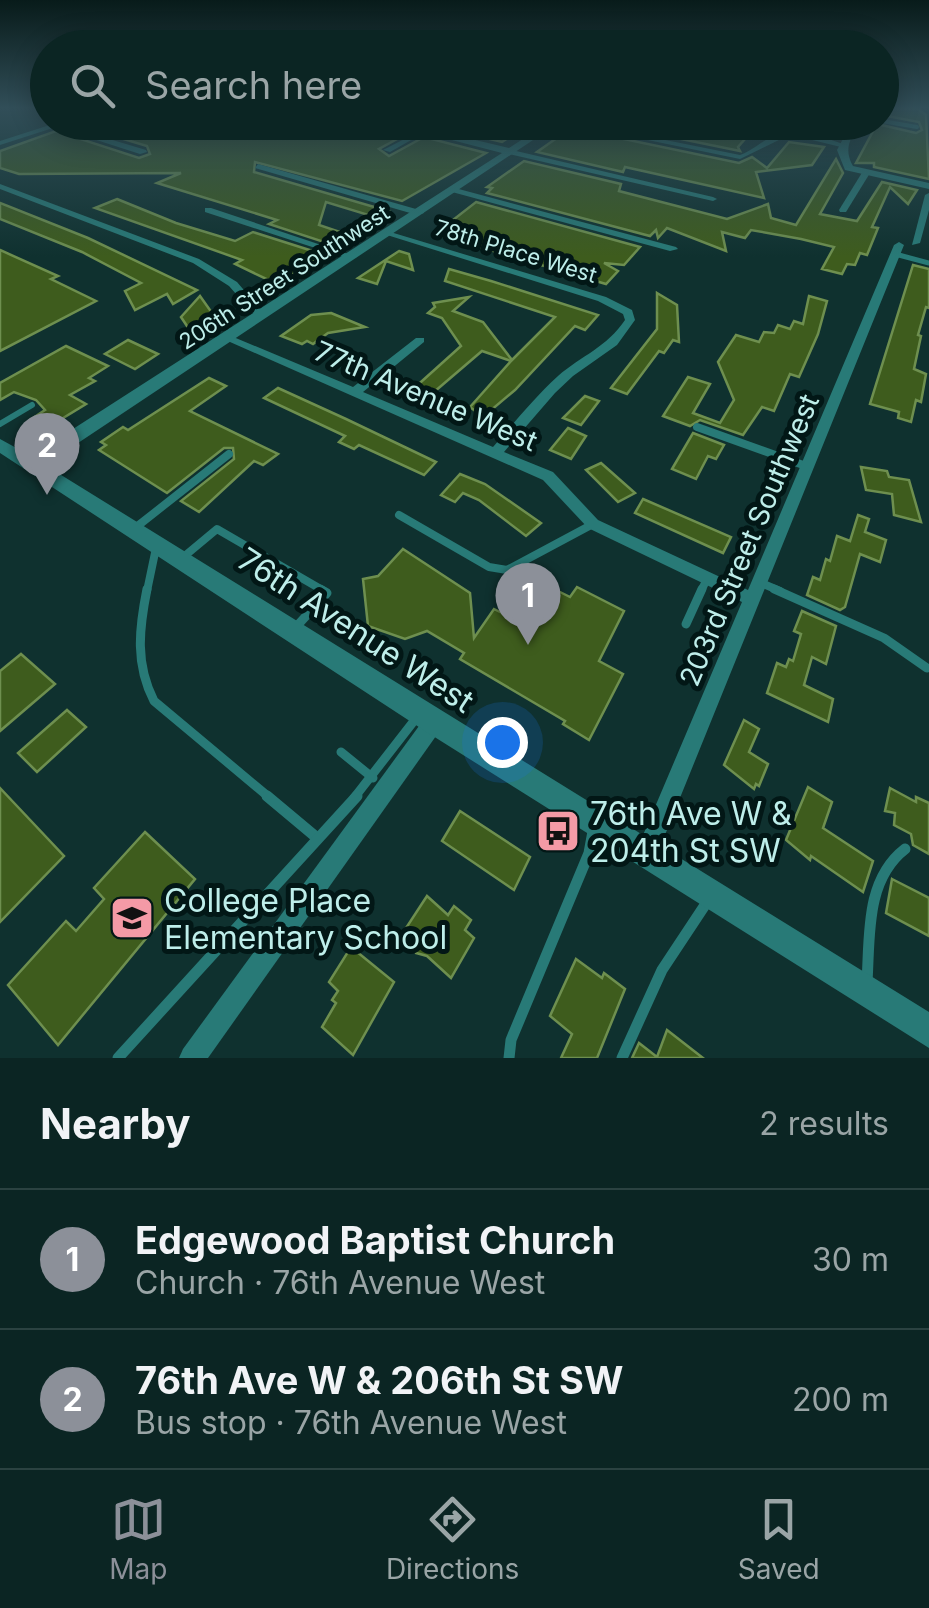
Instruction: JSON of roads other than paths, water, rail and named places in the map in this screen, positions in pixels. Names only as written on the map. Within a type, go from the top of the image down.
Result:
[{"type":"street","name":"206th Street Southwest","points":[[32,464],[502,158]]},
{"type":"street","points":[[539,158],[713,199]]},
{"type":"street","points":[[843,158],[850,168],[929,186]]},
{"type":"street","name":"78th Place West","points":[[258,166],[420,213]]},
{"type":"street","points":[[843,210],[866,173]]},
{"type":"street","points":[[0,186],[196,262],[233,284],[260,316]]},
{"type":"street","points":[[455,190],[672,249]]},
{"type":"street","name":"203rd Street Southwest","points":[[646,854],[806,466],[929,196]]},
{"type":"street","points":[[208,210],[352,257]]},
{"type":"street","name":"78th Place West","points":[[390,233],[602,299],[628,312],[630,320],[623,332],[600,356],[559,382],[495,454]]},
{"type":"street","name":"77th Avenue West","points":[[227,338],[548,476],[592,524],[751,599]]},
{"type":"street","points":[[355,392],[420,340]]},
{"type":"street","name":"76th Avenue West","points":[[0,445],[427,718],[929,1031]]},
{"type":"street","points":[[192,1058],[427,718]]},
{"type":"lane","points":[[903,247],[929,263]]},
{"type":"lane","points":[[0,424],[32,406]]},
{"type":"lane","points":[[697,427],[806,466]]},
{"type":"lane","points":[[134,528],[229,454]]},
{"type":"lane","points":[[400,515],[489,568],[507,570],[592,524]]},
{"type":"lane","points":[[181,559],[217,528],[327,594],[293,630]]},
{"type":"lane","points":[[157,543],[138,662],[143,684],[154,701],[316,838]]},
{"type":"lane","points":[[686,624],[706,579]]},
{"type":"lane","points":[[759,582],[884,638],[927,668]]},
{"type":"lane","points":[[118,1058],[427,718]]},
{"type":"lane","points":[[341,752],[373,778]]},
{"type":"lane","points":[[509,1058],[510,1040],[589,853],[594,822]]},
{"type":"lane","points":[[866,992],[881,872],[890,857],[905,849]]},
{"type":"lane","points":[[622,1058],[634,1024],[662,970],[712,895]]},
{"type":"place","name":"76th Ave W & 206th St SW","points":[[47,495]]},
{"type":"place","name":"Edgewood Baptist Church","points":[[528,645]]},
{"type":"place","name":"76th Ave W & 204th St SW","points":[[558,831]]},
{"type":"place","name":"College Place Elementary School","points":[[132,918]]}]
